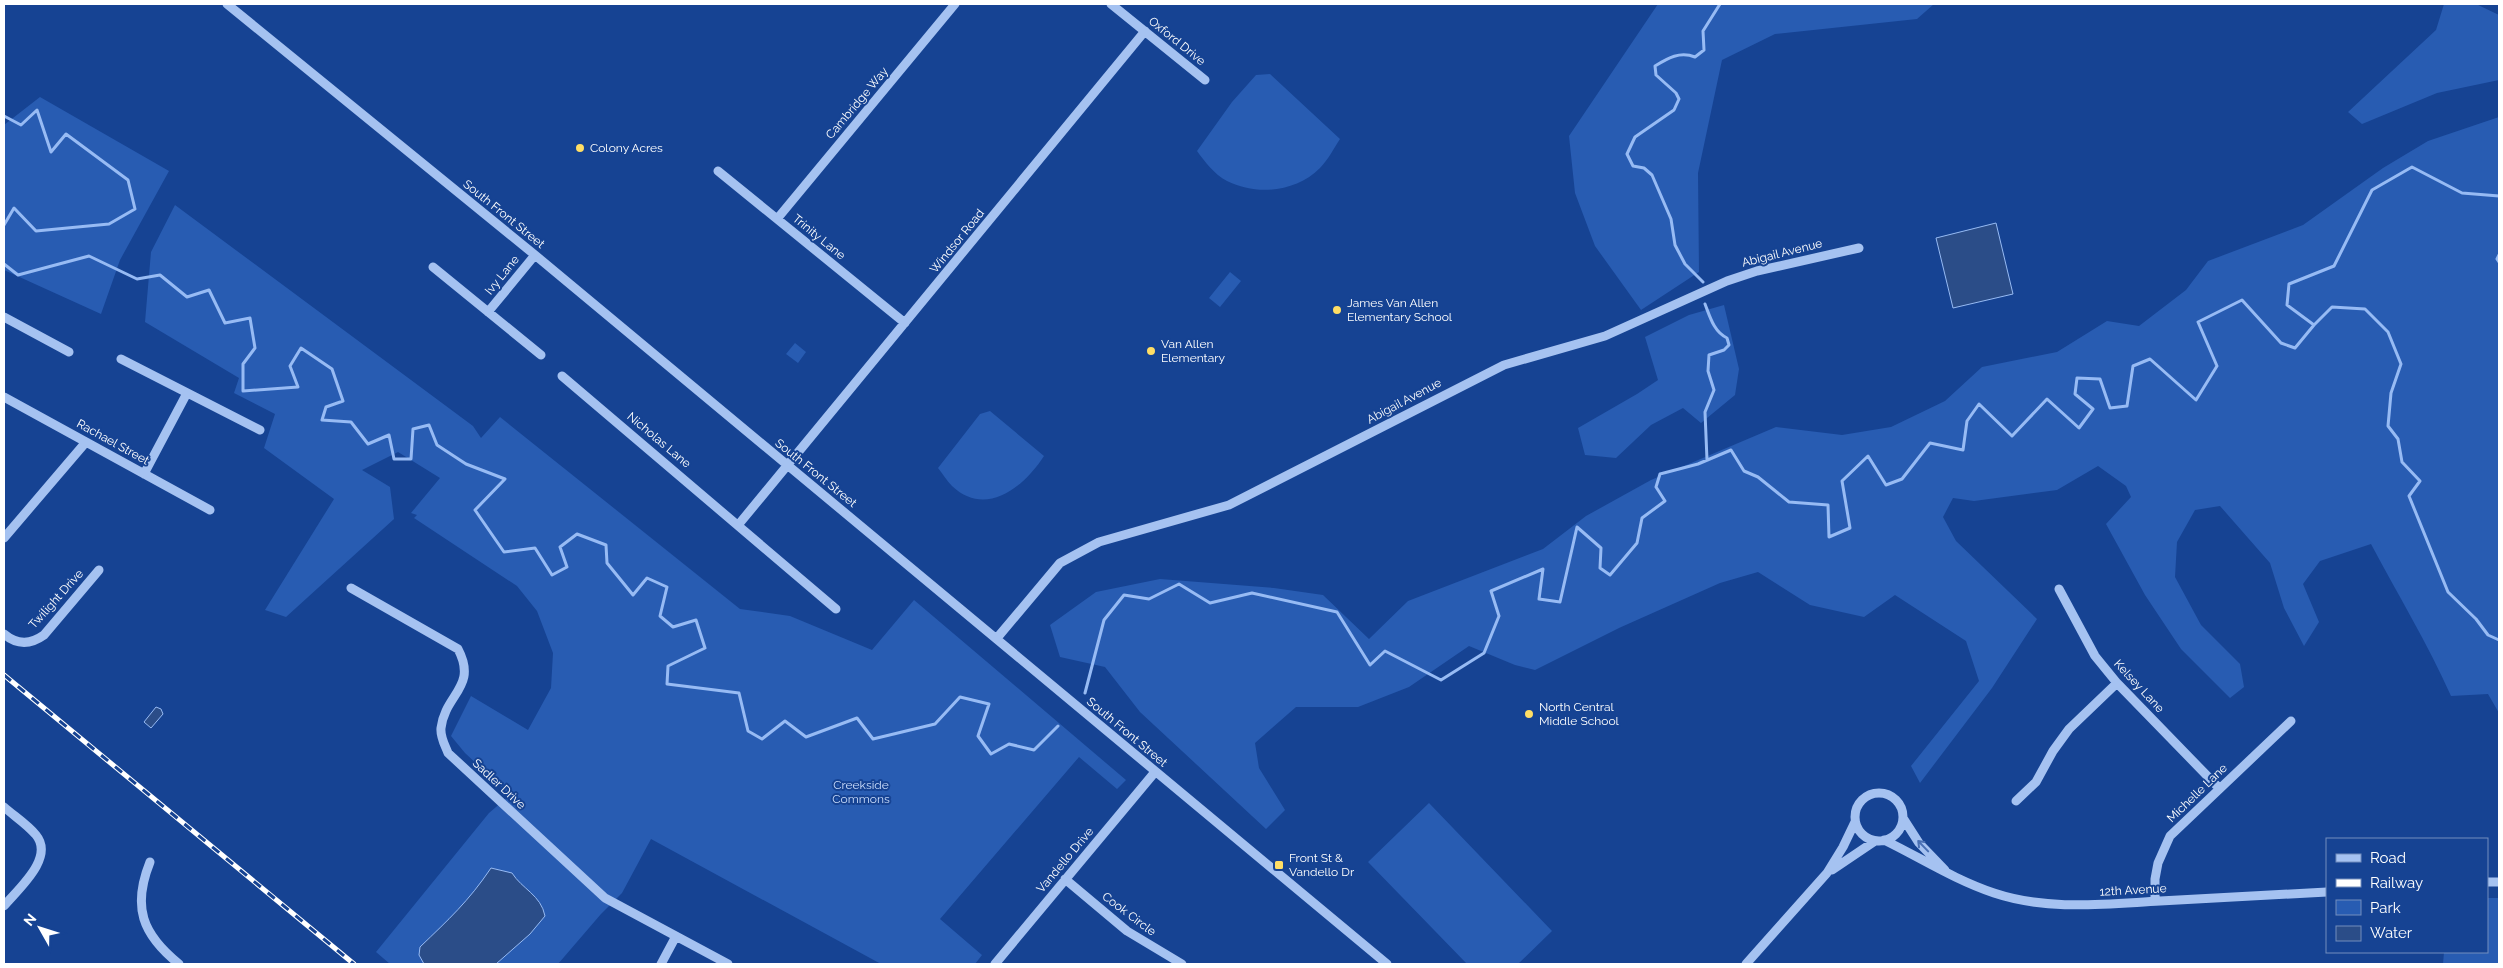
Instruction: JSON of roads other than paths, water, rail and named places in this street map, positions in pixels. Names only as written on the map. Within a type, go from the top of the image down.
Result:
[{"type":"street","name":"South Front Street","points":[[227,4],[535,255],[1387,964]]},
{"type":"street","name":"Cambridge Way","points":[[777,218],[955,4]]},
{"type":"street","name":"Oxford Drive","points":[[1111,4],[1205,80]]},
{"type":"street","name":"Windsor Road","points":[[787,466],[1145,31]]},
{"type":"street","name":"Trinity Lane","points":[[718,170],[905,323]]},
{"type":"street","name":"Abigail Avenue","points":[[997,638],[1060,563],[1092,545],[1228,505],[1504,365],[1605,336],[1709,289],[1757,271],[1859,248]]},
{"type":"street","name":"Ivy Lane","points":[[488,312],[535,255]]},
{"type":"street","name":"Ivy Lane","points":[[433,267],[541,355]]},
{"type":"street","points":[[4,317],[69,352]]},
{"type":"street","points":[[121,359],[260,430]]},
{"type":"street","name":"Nicholas Lane","points":[[562,376],[739,524],[836,609]]},
{"type":"street","points":[[144,474],[187,393]]},
{"type":"street","name":"Rachael Street","points":[[4,397],[210,510]]},
{"type":"street","points":[[4,538],[86,442]]},
{"type":"street","points":[[739,524],[787,466]]},
{"type":"street","name":"Twilight Drive","points":[[4,634],[18,642],[27,643],[44,635],[99,570]]},
{"type":"street","name":"Sadler Drive","points":[[351,588],[458,649],[464,660],[466,672],[464,682],[443,718],[442,740],[448,754],[595,891],[618,906],[728,964]]},
{"type":"street","name":"Kelsey Lane","points":[[2059,589],[2095,656],[2117,682],[2219,788]]},
{"type":"street","points":[[2016,801],[2036,782],[2069,728],[2117,682]]},
{"type":"street","name":"Michelle Lane","points":[[2155,901],[2155,878],[2162,851],[2170,836],[2291,721]]},
{"type":"street","name":"Vandello Drive","points":[[995,964],[1155,772]]},
{"type":"street","points":[[1746,964],[1827,873],[1843,848],[1855,822],[1856,807],[1861,800],[1867,796],[1880,793],[1896,800],[1900,806],[1903,818],[1898,831],[1827,873]]},
{"type":"street","points":[[4,807],[37,836],[42,846],[38,863],[4,906]]},
{"type":"street","name":"12th Avenue","points":[[1903,818],[1919,843],[1946,872]]},
{"type":"street","points":[[1855,822],[1862,834],[1880,840]]},
{"type":"street","name":"12th Avenue","points":[[1880,840],[1993,893],[2038,903],[2072,906],[2326,892]]},
{"type":"street","points":[[150,862],[140,892],[142,916],[152,937],[178,964]]},
{"type":"street","name":"Cook Circle","points":[[1065,879],[1127,931],[1182,964]]},
{"type":"street","points":[[661,964],[676,936]]},
{"type":"water","points":[[1996,223],[2013,294],[1953,308],[1936,238]]},
{"type":"water","points":[[156,707],[161,709],[163,714],[151,728],[144,722]]},
{"type":"water","points":[[491,868],[512,873],[540,903],[545,916],[530,934],[496,964],[424,964],[419,955],[420,947],[466,901]]},
{"type":"waterway","points":[[1703,282],[1685,264],[1675,245],[1671,219],[1652,175],[1644,168],[1633,166],[1627,154],[1635,137],[1674,110],[1679,99],[1676,93],[1656,75],[1655,66],[1679,55],[1695,57],[1704,50],[1703,31],[1720,4]]},
{"type":"waterway","points":[[4,116],[21,125],[37,110],[51,152],[66,134],[128,180],[135,209],[109,224],[36,231],[14,208],[4,225]]},
{"type":"waterway","points":[[1085,693],[1104,620],[1124,595],[1149,599],[1179,584],[1210,603],[1252,593],[1337,612],[1370,665],[1385,651],[1441,680],[1484,653],[1499,616],[1491,591],[1543,569],[1539,599],[1560,602],[1577,527],[1601,548],[1600,568],[1610,575],[1637,543],[1642,518],[1665,501],[1656,487],[1660,474],[1698,464],[1731,450],[1744,471],[1758,477],[1789,502],[1828,505],[1829,537],[1850,528],[1842,481],[1868,456],[1886,485],[1902,479],[1930,443],[1963,450],[1967,421],[1979,404],[2012,436],[2047,399],[2079,428],[2093,409],[2075,394],[2077,378],[2100,379],[2110,408],[2127,406],[2133,366],[2150,359],[2196,400],[2217,366],[2198,322],[2242,300],[2281,343],[2295,348],[2314,325],[2287,305],[2289,284],[2334,266],[2372,190],[2412,167],[2462,193],[2499,196]]},
{"type":"waterway","points":[[2499,255],[2497,259],[2499,262]]},
{"type":"waterway","points":[[4,264],[18,275],[89,256],[137,279],[160,275],[187,297],[209,290],[225,323],[250,318],[255,348],[243,364],[243,391],[298,387],[290,366],[301,348],[332,369],[343,401],[326,407],[322,420],[351,422],[368,444],[389,435],[394,459],[411,459],[413,429],[429,425],[437,445],[466,464],[505,479],[475,510],[504,552],[535,548],[552,575],[567,567],[560,547],[577,534],[606,545],[607,563],[633,595],[647,578],[667,587],[660,616],[673,627],[696,620],[705,648],[668,666],[667,684],[739,693],[748,731],[762,739],[785,721],[806,737],[857,718],[873,739],[935,724],[960,697],[989,704],[978,736],[991,754],[1009,744],[1034,750],[1058,726]]},
{"type":"waterway","points":[[1705,304],[1713,324],[1727,338],[1729,345],[1724,350],[1709,355],[1708,371],[1714,390],[1705,412],[1707,460]]},
{"type":"waterway","points":[[2314,325],[2332,307],[2365,309],[2388,332],[2401,364],[2391,393],[2388,426],[2398,439],[2402,462],[2420,481],[2409,496],[2448,592],[2476,619],[2488,635],[2499,640]]},
{"type":"railway","points":[[4,675],[354,964]]},
{"type":"place","name":"Colony Acres","points":[[580,148]]},
{"type":"place","name":"James Van Allen Elementary School","points":[[1337,310]]},
{"type":"place","name":"Van Allen Elementary","points":[[1151,351]]},
{"type":"place","name":"North Central Middle School","points":[[1529,714]]},
{"type":"place","name":"Front St & Vandello Dr","points":[[1279,865]]},
{"type":"park label","name":"Creekside Commons","points":[[861,792]]}]
